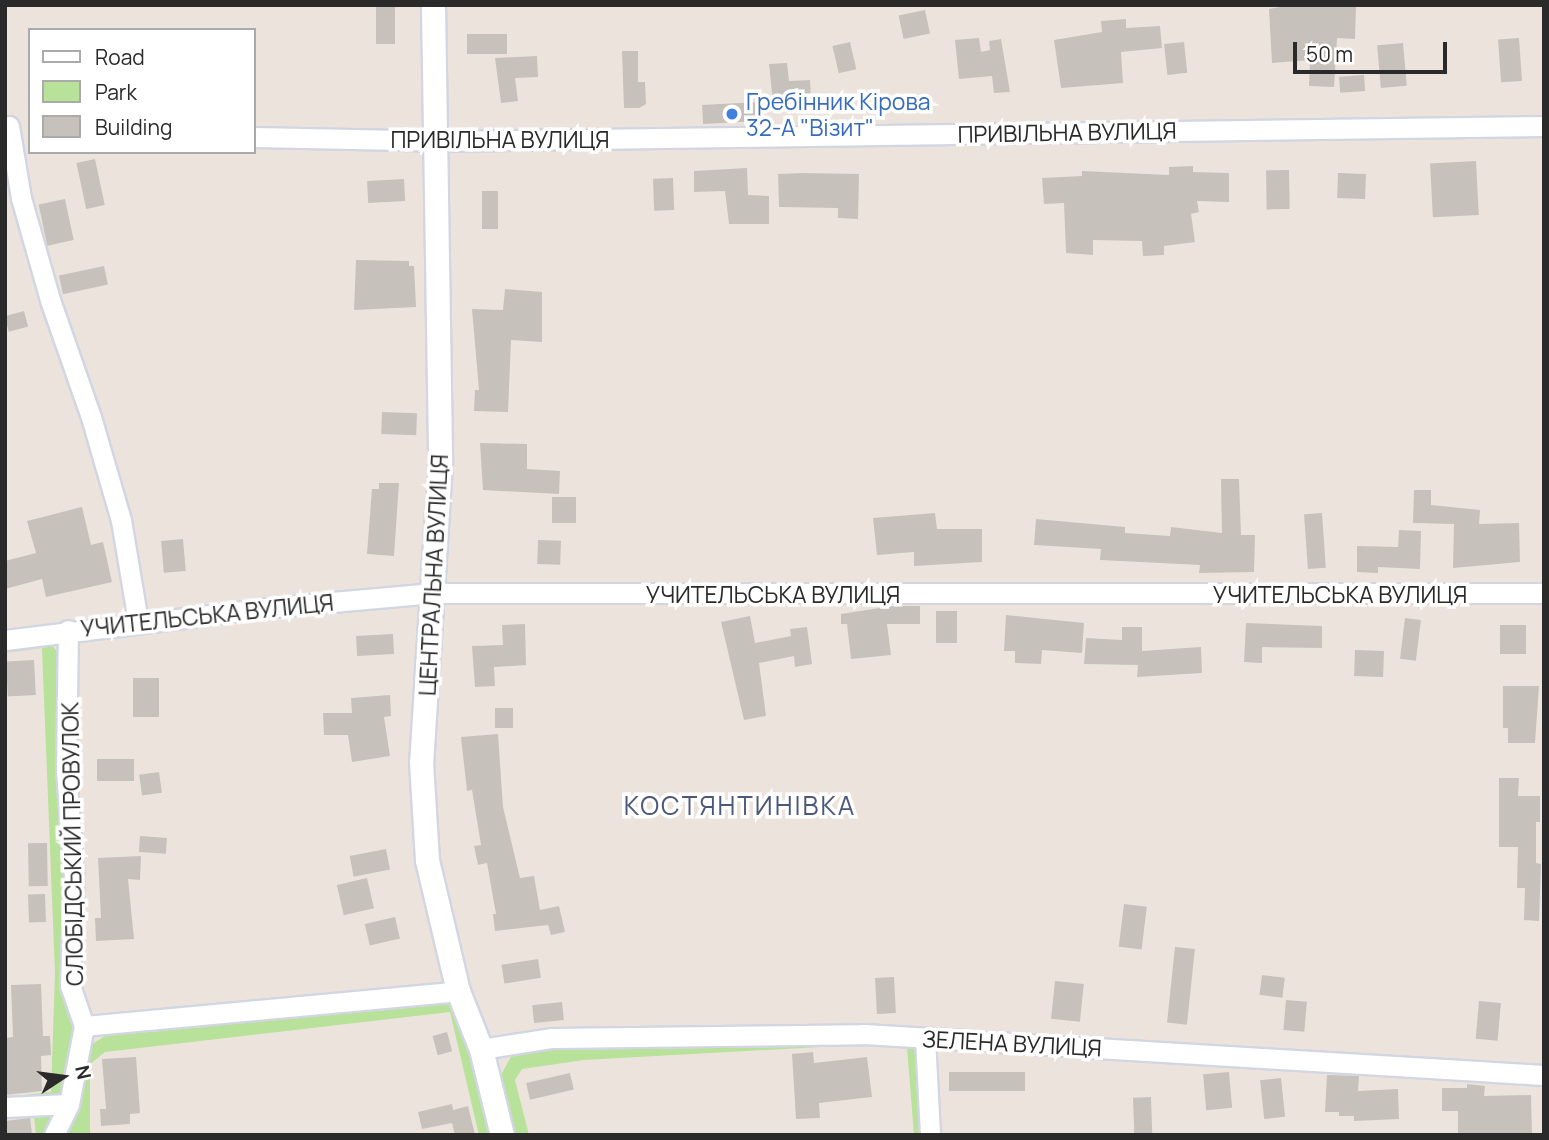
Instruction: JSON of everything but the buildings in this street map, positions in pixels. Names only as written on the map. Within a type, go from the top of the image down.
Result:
[{"type":"street","name":"ЦЕНТРАЛЬНА ВУЛИЦЯ","points":[[433,5],[438,141],[440,463],[421,762],[427,860],[458,991],[481,1049],[502,1135]]},
{"type":"street","points":[[28,128],[7,126],[21,198],[50,300],[91,417],[121,520],[138,622]]},
{"type":"street","name":"ПРИВІЛЬНА ВУЛИЦЯ","points":[[256,136],[438,141],[1544,126]]},
{"type":"street","name":"УЧИТЕЛЬСЬКА ВУЛИЦЯ","points":[[5,640],[68,629],[433,593],[1544,593]]},
{"type":"street","name":"СЛОБІДСЬКИЙ ПРОВУЛОК","points":[[54,1135],[69,1104],[84,1026],[70,985],[75,877],[66,782],[68,629]]},
{"type":"street","points":[[84,1026],[458,991]]},
{"type":"street","name":"ЗЕЛЕНА ВУЛИЦЯ","points":[[481,1049],[552,1038],[754,1032],[925,1038],[1544,1075]]},
{"type":"street","points":[[925,1038],[930,1135]]},
{"type":"street","points":[[5,1107],[69,1104]]},
{"type":"green space","points":[[48,639],[64,662],[66,967],[75,1031],[63,1094],[48,1101],[5,1102],[5,1097],[51,1092],[55,973],[42,648],[5,653],[5,643]]},
{"type":"green space","points":[[447,999],[458,1006],[493,1135],[479,1135],[450,1012],[105,1052],[90,1064],[90,1135],[60,1135],[85,1057],[92,1044],[115,1030]]},
{"type":"green space","points":[[783,1042],[911,1044],[920,1055],[922,1135],[914,1135],[907,1047],[857,1045],[584,1060],[522,1069],[515,1080],[529,1135],[511,1135],[498,1080],[512,1055],[532,1049]]},
{"type":"green space","points":[[5,1111],[55,1111],[49,1135],[36,1135],[34,1115],[5,1118]]},
{"type":"place","name":"Гребінник Кірова 32-А \"Візит\"","points":[[732,114]]},
{"type":"district","name":"КОСТЯНТИНІВКА","points":[[740,806]]}]
